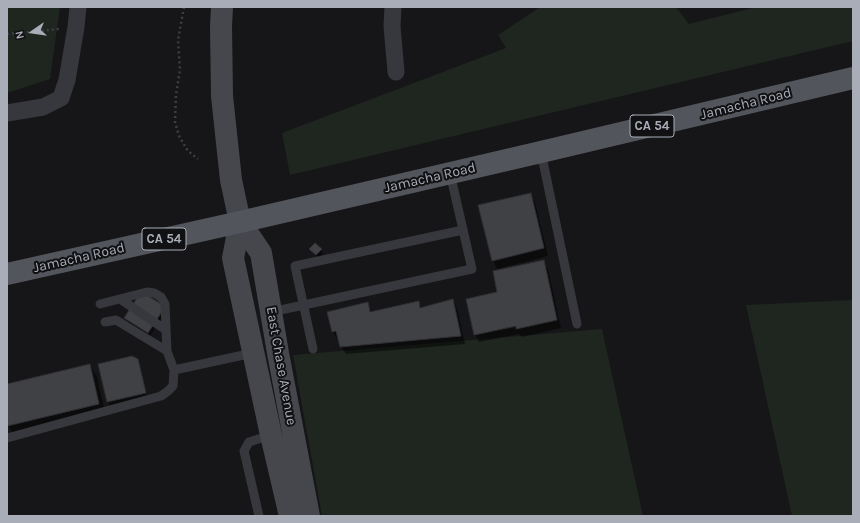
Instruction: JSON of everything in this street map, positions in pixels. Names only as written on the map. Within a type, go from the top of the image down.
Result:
[{"type":"main road","name":"East Chase Avenue","points":[[222,7],[222,96],[231,180],[240,222],[261,252],[309,516]]},
{"type":"main road","name":"Jamacha Road","points":[[7,274],[240,222],[853,78]]},
{"type":"main road","name":"East Chase Avenue","points":[[240,222],[233,258],[290,516]]},
{"type":"street","points":[[7,113],[43,107],[61,98],[67,80],[78,7]]},
{"type":"street","points":[[393,7],[392,26],[396,72]]},
{"type":"lane","points":[[541,152],[577,324]]},
{"type":"lane","points":[[272,312],[472,269],[450,173]]},
{"type":"lane","points":[[313,349],[295,266],[463,230]]},
{"type":"lane","points":[[7,438],[161,396],[173,386],[174,370],[167,351],[165,304],[161,297],[154,293],[147,292],[100,304]]},
{"type":"lane","points":[[120,299],[166,330]]},
{"type":"lane","points":[[105,322],[116,320],[167,351]]},
{"type":"lane","points":[[174,370],[253,354]]},
{"type":"lane","points":[[259,516],[244,451],[249,442],[271,435]]},
{"type":"path","points":[[184,7],[178,40],[180,70],[176,94],[175,122],[179,136],[188,151],[198,159]]},
{"type":"path","points":[[7,34],[76,27]]},
{"type":"shaded area","points":[[7,7],[60,7],[50,79],[7,93]]},
{"type":"shaded area","points":[[540,7],[676,7],[689,24],[756,7],[853,7],[853,41],[290,175],[282,133],[506,48],[498,35]]},
{"type":"shaded area","points":[[853,300],[853,516],[792,516],[746,305]]},
{"type":"shaded area","points":[[602,329],[643,516],[322,516],[293,355]]},
{"type":"building","points":[[531,193],[544,248],[492,261],[478,205]]},
{"type":"building","points":[[315,243],[322,249],[316,255],[309,249]]},
{"type":"building","points":[[544,260],[557,320],[516,329],[516,326],[474,335],[466,299],[497,292],[493,271]]},
{"type":"building","points":[[145,294],[161,304],[163,310],[148,333],[124,318],[139,295]]},
{"type":"building","points":[[453,299],[461,336],[340,347],[336,331],[332,332],[327,312],[368,302],[370,312],[419,301],[420,308]]},
{"type":"building","points":[[132,356],[138,359],[146,393],[107,402],[98,364]]},
{"type":"building","points":[[90,364],[99,404],[7,426],[7,384]]}]
